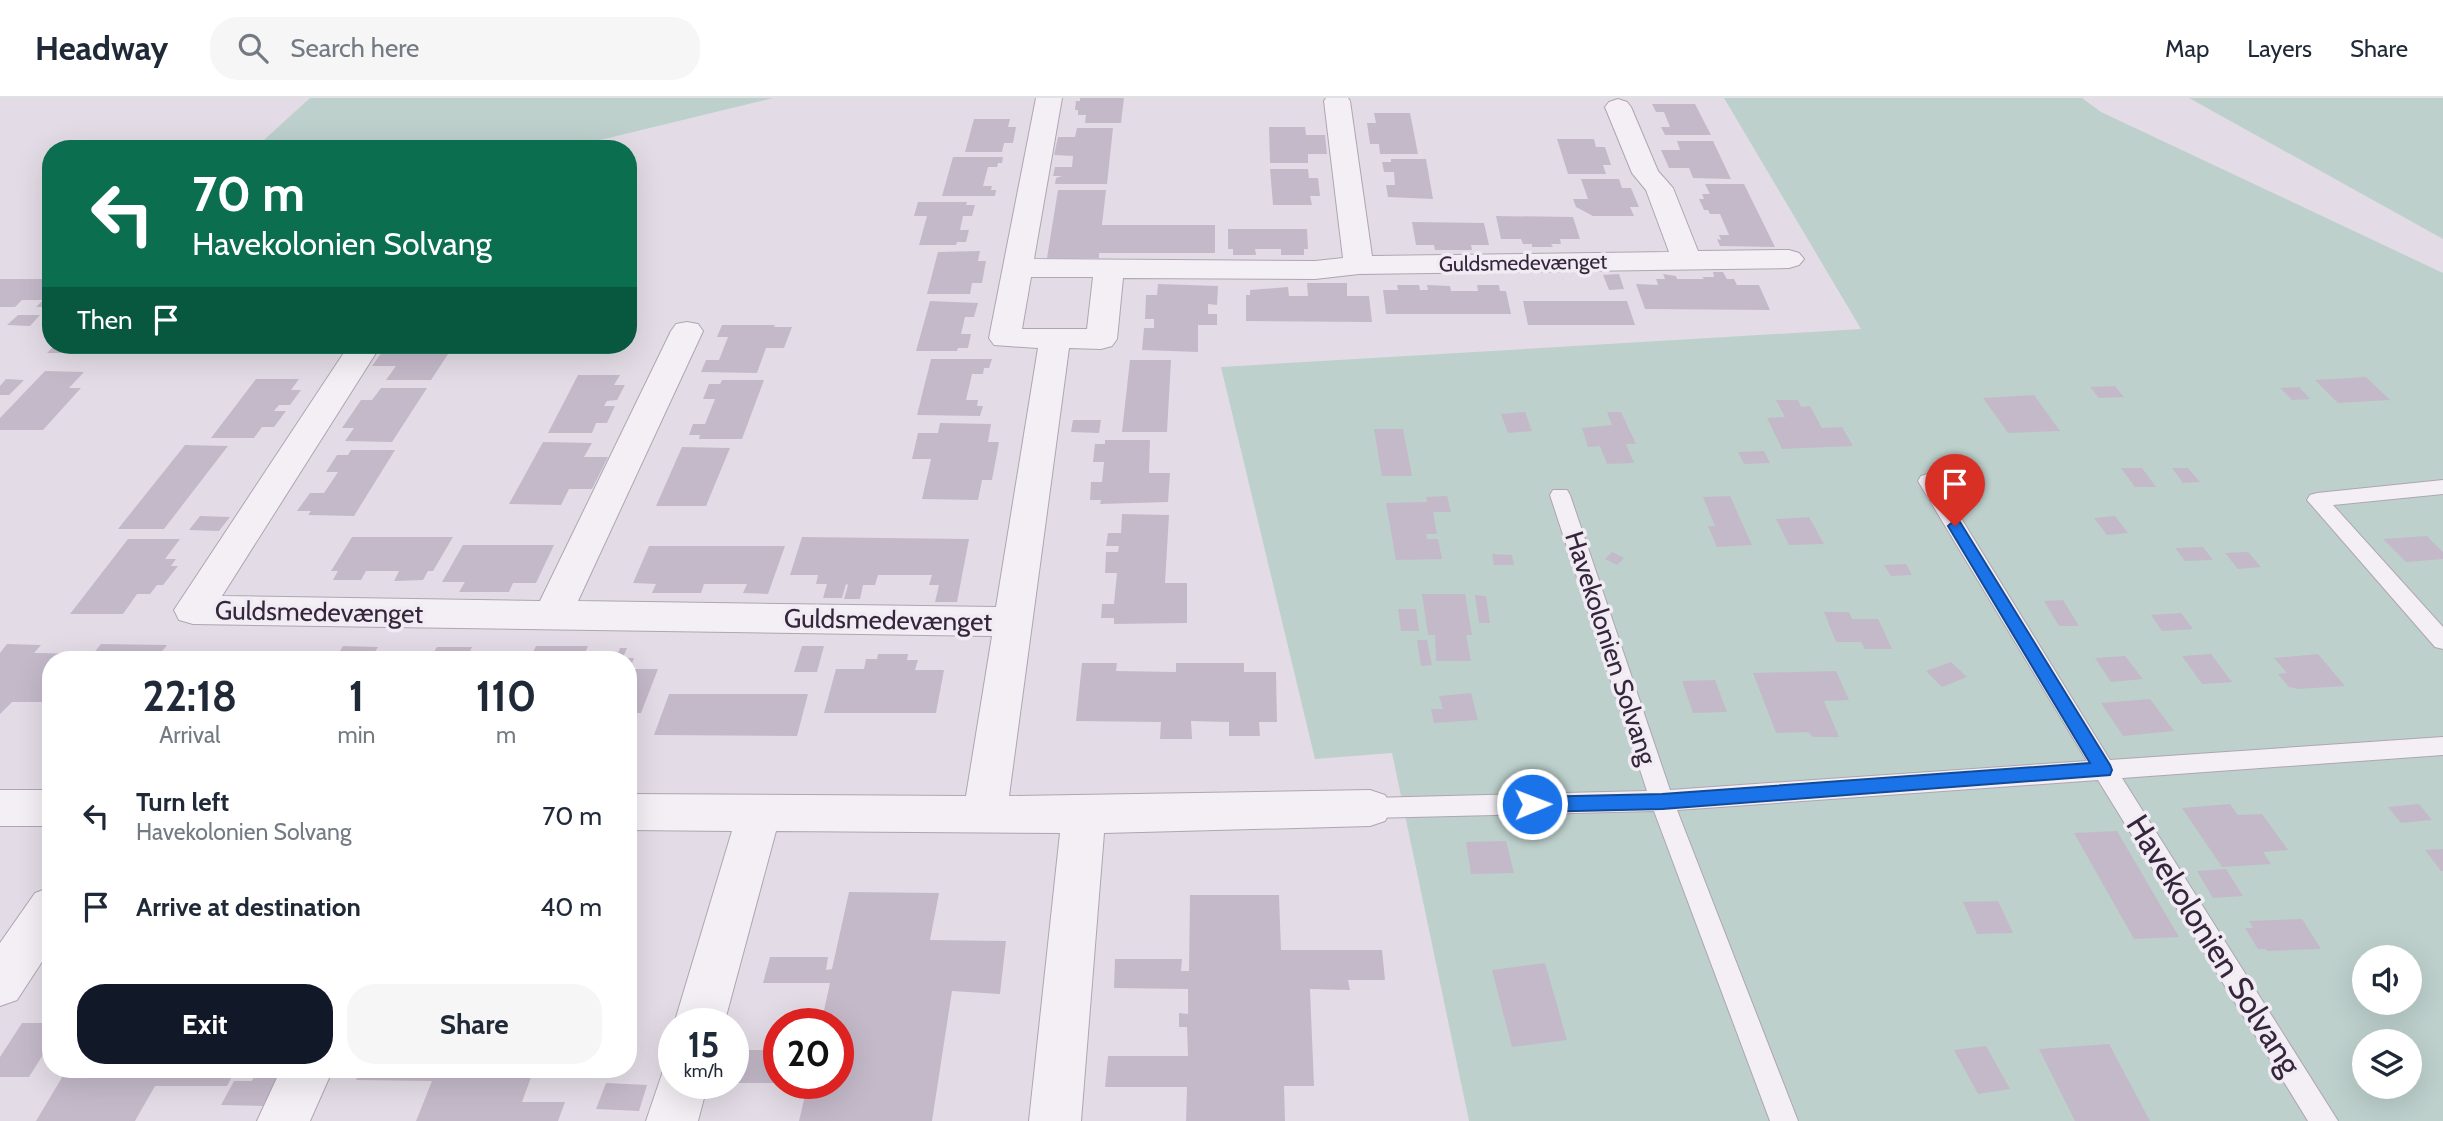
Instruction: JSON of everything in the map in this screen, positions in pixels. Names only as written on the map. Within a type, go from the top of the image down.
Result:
[{"type":"street","points":[[1049,98],[1005,338],[1101,339],[1109,269]]},
{"type":"street","points":[[1337,101],[1359,265]]},
{"type":"street","points":[[1618,107],[1646,173],[1659,188],[1687,261]]},
{"type":"street","name":"Guldsmedevænget","points":[[1018,268],[1315,270],[1359,265],[1789,259]]},
{"type":"street","points":[[552,616],[687,331]]},
{"type":"street","name":"Guldsmedevænget","points":[[985,814],[1055,339]]},
{"type":"street","name":"Guldsmedevænget","points":[[359,354],[193,611],[1013,622]]},
{"type":"street","points":[[0,808],[42,808]]},
{"type":"street","points":[[637,812],[1084,815],[1386,808]]},
{"type":"street","points":[[704,1008],[759,813]]},
{"type":"street","points":[[1055,1121],[1084,815]]},
{"type":"street","points":[[0,984],[42,921]]},
{"type":"street","points":[[284,1121],[304,1078]]},
{"type":"street","points":[[672,1121],[678,1099]]},
{"type":"lane","name":"Havekolonien Solvang","points":[[1928,481],[2104,770],[2324,1121]]},
{"type":"lane","points":[[2443,487],[2317,500],[2443,641]]},
{"type":"lane","name":"Havekolonien Solvang","points":[[1560,495],[1662,801],[1784,1121]]},
{"type":"lane","name":"Havekolonien Solvang","points":[[1386,808],[1662,801],[2443,746]]},
{"type":"shaded area","points":[[310,98],[773,98],[600,140],[264,140]]},
{"type":"shaded area","points":[[1724,98],[2082,98],[2101,112],[2443,273],[2443,1121],[1469,1121],[1392,753],[1315,759],[1221,367],[1861,329]]},
{"type":"shaded area","points":[[2189,98],[2443,98],[2443,239]]},
{"type":"building","points":[[1080,98],[1124,98],[1121,123],[1085,123],[1086,115],[1078,115],[1078,110],[1075,110],[1076,101],[1080,101]]},
{"type":"building","points":[[1652,104],[1695,104],[1711,135],[1665,135],[1661,127],[1670,127],[1664,112],[1656,112]]},
{"type":"building","points":[[1374,113],[1410,113],[1418,154],[1380,154],[1379,144],[1370,144],[1367,123],[1376,123]]},
{"type":"building","points":[[974,119],[1010,119],[1008,127],[1016,127],[1013,143],[1004,143],[1002,152],[965,152]]},
{"type":"building","points":[[1269,127],[1305,127],[1306,135],[1325,135],[1327,154],[1308,154],[1308,163],[1270,163]]},
{"type":"building","points":[[1077,128],[1113,128],[1107,184],[1055,184],[1056,178],[1062,176],[1053,176],[1055,167],[1072,167],[1073,156],[1054,155],[1058,137],[1075,137]]},
{"type":"building","points":[[1557,139],[1594,139],[1596,147],[1605,147],[1611,165],[1603,165],[1606,174],[1568,174]]},
{"type":"building","points":[[1677,141],[1713,141],[1731,179],[1693,178],[1689,168],[1669,168],[1661,150],[1680,150]]},
{"type":"building","points":[[953,157],[1003,157],[1002,163],[998,163],[997,167],[988,167],[983,186],[992,186],[991,190],[996,190],[995,196],[942,196]]},
{"type":"building","points":[[1391,159],[1426,159],[1433,199],[1388,197],[1386,185],[1395,185],[1394,172],[1384,172],[1382,162],[1391,162]]},
{"type":"building","points":[[1270,169],[1308,169],[1309,178],[1318,178],[1320,196],[1310,196],[1312,205],[1273,205]]},
{"type":"building","points":[[1581,179],[1619,179],[1622,188],[1631,188],[1639,207],[1630,207],[1634,216],[1593,216],[1576,207],[1573,199],[1588,199]]},
{"type":"building","points":[[1705,184],[1744,184],[1775,247],[1720,246],[1717,239],[1721,240],[1719,235],[1729,235],[1720,214],[1710,214],[1708,210],[1704,210],[1699,199],[1704,199],[1702,194],[1710,194]]},
{"type":"building","points":[[1058,190],[1106,190],[1102,225],[1215,225],[1215,253],[1099,253],[1099,258],[1047,258]]},
{"type":"building","points":[[918,202],[967,202],[966,205],[975,205],[972,216],[963,216],[960,230],[969,230],[966,242],[957,242],[956,245],[919,245],[927,216],[914,216]]},
{"type":"building","points":[[1496,216],[1573,217],[1580,239],[1560,239],[1561,244],[1551,244],[1553,247],[1532,247],[1532,244],[1523,244],[1521,239],[1501,239]]},
{"type":"building","points":[[1412,222],[1484,223],[1489,245],[1471,245],[1472,250],[1435,250],[1434,245],[1416,245]]},
{"type":"building","points":[[1228,229],[1307,229],[1308,249],[1304,249],[1304,255],[1281,255],[1281,249],[1255,249],[1256,255],[1233,255],[1233,249],[1228,249]]},
{"type":"building","points":[[980,251],[978,261],[986,261],[982,283],[972,283],[970,294],[927,294],[938,252]]},
{"type":"building","points":[[1713,272],[1723,272],[1727,279],[1734,279],[1737,285],[1759,285],[1770,310],[1645,309],[1636,284],[1658,285],[1656,279],[1665,279],[1663,274],[1676,276],[1677,279],[1704,279],[1702,277],[1714,277]]},
{"type":"building","points":[[1619,274],[1624,289],[1609,290],[1603,275]]},
{"type":"building","points":[[0,279],[42,279],[42,300],[22,300],[15,307],[0,307]]},
{"type":"building","points":[[1307,283],[1347,283],[1347,296],[1369,296],[1372,322],[1246,321],[1246,295],[1250,295],[1250,290],[1288,287],[1289,296],[1308,296]]},
{"type":"building","points":[[1158,284],[1218,286],[1217,305],[1208,304],[1208,314],[1217,314],[1217,325],[1198,325],[1198,352],[1142,350],[1144,328],[1154,328],[1154,319],[1145,319],[1146,295],[1157,295]]},
{"type":"building","points":[[1397,285],[1419,285],[1420,290],[1428,290],[1427,285],[1450,286],[1451,291],[1478,291],[1477,285],[1499,285],[1500,291],[1506,291],[1511,314],[1386,314],[1383,290],[1398,290]]},
{"type":"building","points":[[930,301],[978,303],[974,317],[965,317],[961,334],[971,334],[968,348],[958,348],[957,351],[916,351]]},
{"type":"building","points":[[1523,301],[1627,301],[1635,325],[1528,325]]},
{"type":"building","points":[[18,315],[40,315],[30,326],[7,325]]},
{"type":"building","points":[[722,325],[792,327],[784,348],[766,348],[757,373],[701,372],[706,360],[719,360],[728,337],[717,337]]},
{"type":"building","points":[[381,354],[448,354],[431,380],[386,380],[396,366],[372,366]]},
{"type":"building","points":[[931,359],[992,359],[989,368],[984,368],[983,374],[972,374],[966,400],[978,400],[977,406],[983,406],[980,416],[917,415]]},
{"type":"building","points":[[1130,360],[1171,360],[1167,432],[1122,432]]},
{"type":"building","points":[[45,371],[84,372],[69,388],[81,388],[43,430],[0,430],[0,418]]},
{"type":"building","points":[[578,375],[620,375],[614,385],[625,385],[617,400],[607,401],[604,406],[615,406],[607,423],[596,423],[592,433],[548,433]]},
{"type":"building","points":[[2366,377],[2390,400],[2338,403],[2315,380]]},
{"type":"building","points":[[6,379],[24,380],[9,395],[0,395],[0,386]]},
{"type":"building","points":[[256,379],[299,379],[291,390],[301,390],[290,405],[279,405],[274,411],[286,411],[274,427],[262,427],[254,438],[211,438]]},
{"type":"building","points":[[722,380],[764,380],[742,439],[699,439],[700,435],[689,435],[693,424],[705,424],[715,399],[703,399],[709,384],[720,384]]},
{"type":"building","points":[[2115,386],[2124,397],[2099,398],[2090,387]]},
{"type":"building","points":[[2299,387],[2310,399],[2292,400],[2280,388]]},
{"type":"building","points":[[381,388],[427,388],[392,442],[345,441],[354,428],[342,428],[361,400],[372,400]]},
{"type":"building","points":[[2034,395],[2060,431],[2008,433],[1983,398]]},
{"type":"building","points":[[1776,400],[1798,400],[1801,407],[1810,406],[1822,428],[1842,427],[1853,446],[1782,449],[1767,418],[1785,417]]},
{"type":"building","points":[[1525,412],[1532,431],[1508,433],[1501,414]]},
{"type":"building","points":[[1607,412],[1621,412],[1636,444],[1626,444],[1634,463],[1607,464],[1600,446],[1588,447],[1582,428],[1612,425]]},
{"type":"building","points":[[1073,420],[1101,420],[1099,433],[1071,432]]},
{"type":"building","points":[[940,423],[991,424],[988,442],[999,442],[992,480],[982,480],[978,500],[922,499],[931,459],[912,459],[918,433],[938,433]]},
{"type":"building","points":[[1374,429],[1403,429],[1412,476],[1382,476]]},
{"type":"building","points":[[1105,440],[1150,440],[1149,473],[1170,473],[1168,502],[1100,504],[1101,500],[1090,500],[1091,482],[1102,482],[1104,462],[1093,462],[1095,444],[1105,444]]},
{"type":"building","points":[[543,442],[592,443],[584,457],[608,457],[592,489],[569,489],[561,505],[509,504]]},
{"type":"building","points":[[185,445],[228,446],[164,529],[118,529]]},
{"type":"building","points":[[682,447],[730,448],[706,506],[656,506]]},
{"type":"building","points":[[351,450],[395,450],[354,516],[308,515],[311,511],[297,511],[310,493],[324,493],[338,472],[326,472],[337,455],[348,455]]},
{"type":"building","points":[[1764,451],[1770,463],[1744,464],[1738,452]]},
{"type":"building","points":[[2121,468],[2142,468],[2156,487],[2135,487]]},
{"type":"building","points":[[2172,468],[2188,468],[2200,482],[2183,483]]},
{"type":"building","points":[[1447,496],[1451,512],[1433,512],[1437,534],[1426,534],[1427,539],[1438,539],[1442,559],[1396,560],[1386,503],[1427,502],[1426,497]]},
{"type":"building","points":[[1730,496],[1752,545],[1717,547],[1708,526],[1715,526],[1703,497]]},
{"type":"building","points":[[1122,514],[1169,515],[1165,583],[1187,583],[1187,623],[1114,624],[1114,618],[1101,618],[1102,604],[1114,604],[1117,573],[1105,573],[1106,552],[1118,552],[1119,546],[1106,546],[1108,533],[1121,533]]},
{"type":"building","points":[[200,516],[230,517],[219,531],[189,530]]},
{"type":"building","points":[[2115,516],[2128,533],[2107,535],[2094,518]]},
{"type":"building","points":[[1809,517],[1824,544],[1789,545],[1776,519]]},
{"type":"building","points":[[2427,536],[2443,552],[2443,559],[2406,562],[2383,539]]},
{"type":"building","points":[[352,537],[453,537],[433,571],[428,571],[423,580],[394,581],[399,571],[366,571],[361,580],[333,580],[338,571],[331,571]]},
{"type":"building","points":[[802,537],[969,539],[957,602],[935,602],[939,585],[929,585],[932,575],[878,575],[875,585],[863,585],[860,599],[844,599],[848,585],[846,584],[842,598],[823,598],[827,584],[816,584],[818,575],[790,575]]},
{"type":"building","points":[[128,539],[180,539],[165,559],[176,559],[171,566],[178,566],[163,585],[157,585],[150,594],[137,594],[123,614],[70,614]]},
{"type":"building","points":[[463,545],[554,545],[536,583],[513,583],[509,592],[459,592],[465,582],[442,582]]},
{"type":"building","points":[[649,546],[785,546],[768,594],[743,593],[747,584],[704,584],[701,593],[652,593],[656,584],[633,583]]},
{"type":"building","points":[[2203,547],[2213,560],[2185,561],[2175,548]]},
{"type":"building","points":[[1612,552],[1624,558],[1617,565],[1605,559]]},
{"type":"building","points":[[2248,552],[2261,567],[2238,569],[2225,553]]},
{"type":"building","points":[[1492,554],[1512,555],[1514,565],[1494,565]]},
{"type":"building","points":[[1906,564],[1912,575],[1891,576],[1884,565]]},
{"type":"building","points":[[1422,594],[1465,594],[1472,635],[1466,635],[1471,661],[1436,661],[1435,635],[1428,635]]},
{"type":"building","points":[[1475,595],[1486,596],[1490,623],[1479,623]]},
{"type":"building","points":[[2063,600],[2079,626],[2059,626],[2044,601]]},
{"type":"building","points":[[1398,609],[1416,609],[1419,631],[1401,631]]},
{"type":"building","points":[[1824,612],[1849,612],[1852,619],[1878,619],[1892,649],[1865,649],[1861,642],[1836,642]]},
{"type":"building","points":[[2181,613],[2193,629],[2162,631],[2151,615]]},
{"type":"building","points":[[1417,640],[1427,640],[1432,665],[1421,666]]},
{"type":"building","points":[[7,644],[41,645],[34,653],[42,653],[42,702],[12,702],[0,714],[0,653]]},
{"type":"building","points":[[101,644],[167,645],[162,651],[95,651]]},
{"type":"building","points":[[343,646],[378,647],[376,651],[340,651]]},
{"type":"building","points":[[536,646],[588,646],[586,651],[534,651]]},
{"type":"building","points":[[802,646],[824,646],[817,672],[794,672]]},
{"type":"building","points":[[437,647],[472,647],[470,651],[434,651]]},
{"type":"building","points":[[878,654],[908,654],[907,660],[918,660],[915,670],[944,670],[936,713],[824,713],[836,669],[864,669],[866,659],[877,659]]},
{"type":"building","points":[[2211,654],[2232,682],[2202,684],[2182,656]]},
{"type":"building","points":[[2318,654],[2345,686],[2299,689],[2289,687],[2278,674],[2287,673],[2274,658]]},
{"type":"building","points":[[2125,656],[2143,679],[2111,682],[2095,658]]},
{"type":"building","points":[[1951,662],[1967,677],[1942,687],[1926,671]]},
{"type":"building","points":[[1082,663],[1117,663],[1116,671],[1176,672],[1176,663],[1244,663],[1244,672],[1276,672],[1277,722],[1259,722],[1260,736],[1229,736],[1229,722],[1191,721],[1192,739],[1160,739],[1161,722],[1076,721]]},
{"type":"building","points":[[637,669],[658,669],[641,713],[637,713]]},
{"type":"building","points":[[1836,671],[1849,700],[1824,701],[1839,737],[1813,737],[1808,732],[1776,733],[1753,673]]},
{"type":"building","points":[[1715,680],[1727,712],[1693,713],[1682,681]]},
{"type":"building","points":[[1471,693],[1478,720],[1434,723],[1431,709],[1443,709],[1439,696]]},
{"type":"building","points":[[669,694],[808,694],[797,736],[654,735]]},
{"type":"building","points":[[2150,699],[2174,731],[2123,736],[2101,703]]},
{"type":"building","points":[[2230,804],[2238,815],[2262,814],[2288,850],[2263,852],[2271,864],[2222,867],[2182,808]]},
{"type":"building","points":[[2419,804],[2432,820],[2401,823],[2388,807]]},
{"type":"building","points":[[2117,831],[2179,937],[2134,939],[2074,833]]},
{"type":"building","points":[[1506,841],[1514,873],[1471,874],[1466,842]]},
{"type":"building","points":[[2443,849],[2443,871],[2441,871],[2425,850]]},
{"type":"building","points":[[2226,869],[2243,896],[2213,898],[2197,871]]},
{"type":"building","points":[[849,892],[939,893],[930,940],[1006,941],[1000,994],[952,991],[932,1121],[799,1121],[804,1099],[854,1099],[854,1008],[825,1008],[830,983],[763,983],[770,957],[828,957],[826,970],[832,969]]},
{"type":"building","points":[[1190,895],[1279,895],[1281,950],[1382,950],[1385,980],[1348,980],[1350,990],[1310,989],[1314,1086],[1284,1086],[1285,1121],[1186,1121],[1187,1087],[1105,1087],[1108,1056],[1188,1056],[1187,1027],[1179,1027],[1179,1013],[1188,1014],[1188,989],[1114,988],[1115,959],[1182,959],[1181,971],[1189,971]]},
{"type":"building","points":[[1998,901],[2013,933],[1977,934],[1963,902]]},
{"type":"building","points":[[2302,919],[2321,949],[2258,949],[2245,928],[2253,928],[2249,921]]},
{"type":"building","points":[[1545,963],[1567,1040],[1512,1047],[1492,970]]},
{"type":"building","points":[[22,1023],[42,1023],[42,1056],[29,1077],[0,1077],[0,1057]]},
{"type":"building","points":[[2109,1044],[2150,1121],[2075,1121],[2039,1049]]},
{"type":"building","points":[[1986,1046],[2010,1089],[1978,1094],[1954,1050]]},
{"type":"building","points":[[749,1050],[763,1050],[763,1083],[749,1083]]},
{"type":"building","points":[[62,1078],[231,1078],[227,1086],[155,1086],[135,1121],[36,1121]]},
{"type":"building","points":[[254,1078],[277,1078],[263,1106],[221,1105],[234,1081],[252,1081]]},
{"type":"building","points":[[531,1078],[522,1102],[565,1102],[558,1121],[416,1121],[432,1081],[356,1080]]},
{"type":"building","points":[[606,1083],[647,1085],[639,1111],[596,1109]]},
{"type":"route","points":[[1532,804],[1662,801],[2104,770],[1955,526]]}]
